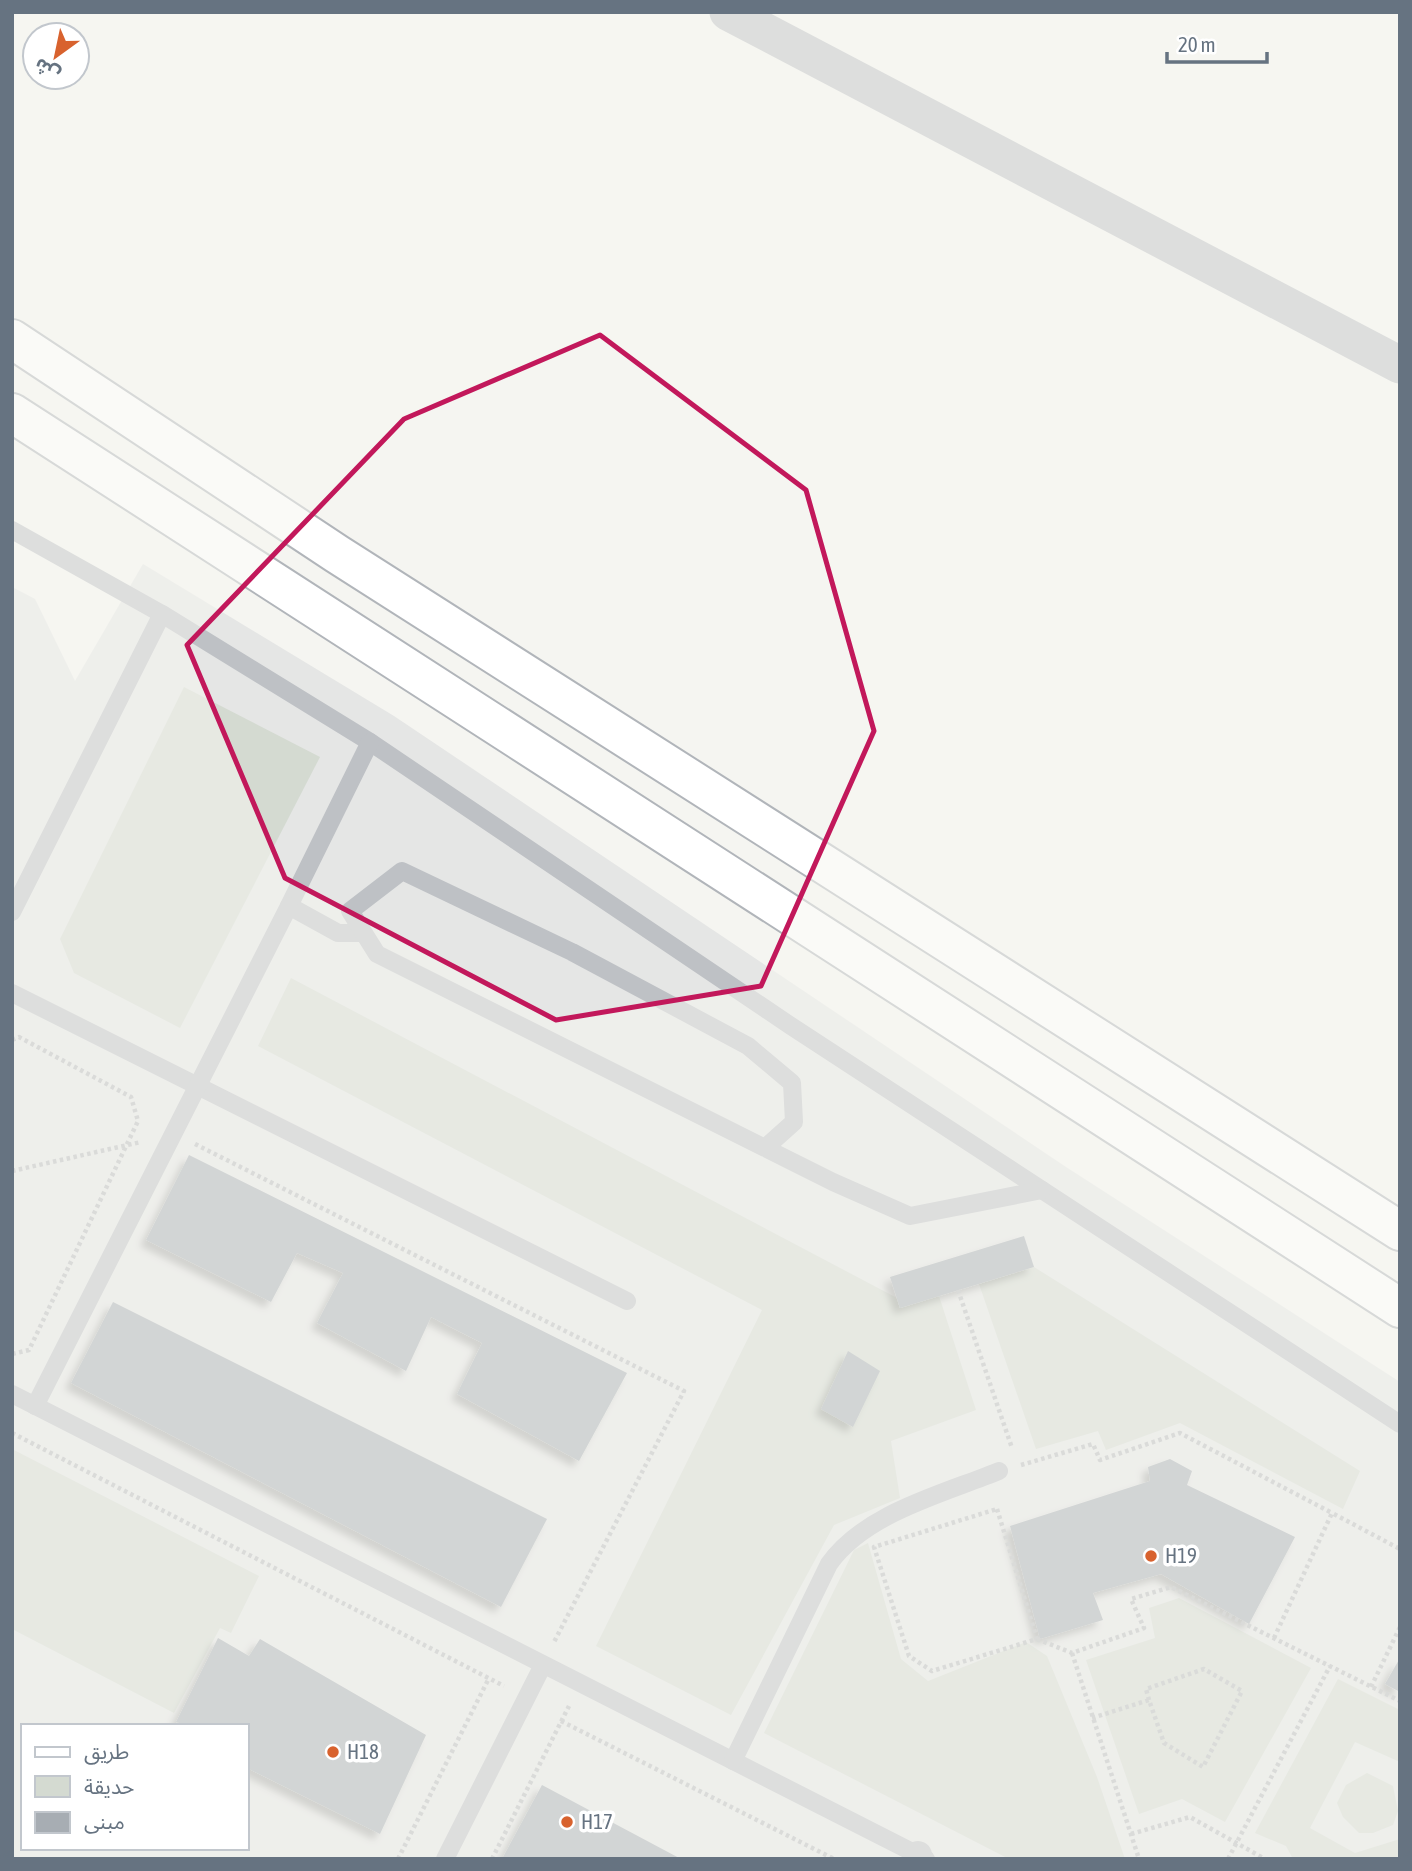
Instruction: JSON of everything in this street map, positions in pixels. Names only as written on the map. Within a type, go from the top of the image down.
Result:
[{"type":"main road","points":[[12,339],[337,554],[1400,1231]]},
{"type":"main road","points":[[12,413],[1400,1308]]},
{"type":"street","points":[[728,12],[1400,365]]},
{"type":"lane","points":[[12,530],[162,614],[370,742],[779,1018],[1400,1424]]},
{"type":"lane","points":[[12,912],[162,614]]},
{"type":"lane","points":[[35,1406],[200,1087],[370,742]]},
{"type":"lane","points":[[765,1148],[794,1122],[792,1083],[748,1046],[572,952],[402,872],[350,911],[377,954],[765,1148],[910,1216],[1042,1190]]},
{"type":"lane","points":[[289,906],[338,933],[363,933]]},
{"type":"lane","points":[[12,993],[628,1301]]},
{"type":"lane","points":[[12,1394],[920,1857]]},
{"type":"lane","points":[[733,1761],[830,1564],[843,1546],[871,1524],[999,1471]]},
{"type":"lane","points":[[445,1859],[543,1665]]},
{"type":"path","points":[[12,1040],[19,1037],[131,1097],[138,1121],[29,1350],[12,1354]]},
{"type":"path","points":[[12,1171],[175,1133],[684,1391],[543,1665]]},
{"type":"path","points":[[958,1290],[1017,1466]]},
{"type":"path","points":[[12,1433],[489,1678],[398,1859]]},
{"type":"path","points":[[999,1471],[1093,1444],[1100,1461],[1180,1433],[1400,1549]]},
{"type":"path","points":[[1037,1639],[996,1509],[874,1547],[909,1656],[932,1671],[1037,1639],[1072,1653],[1144,1628],[1131,1599],[1171,1587],[1400,1701]]},
{"type":"path","points":[[1274,1638],[1332,1513]]},
{"type":"path","points":[[1371,1687],[1400,1627]]},
{"type":"path","points":[[1072,1653],[1139,1859]]},
{"type":"path","points":[[1228,1859],[1329,1666]]},
{"type":"path","points":[[1203,1669],[1242,1691],[1203,1767],[1164,1742],[1149,1700],[1146,1689],[1203,1669]]},
{"type":"path","points":[[492,1859],[580,1684]]},
{"type":"path","points":[[1092,1718],[1149,1700]]},
{"type":"path","points":[[561,1721],[834,1859]]},
{"type":"path","points":[[1131,1834],[1190,1817],[1265,1859]]},
{"type":"highlighted area","points":[[600,335],[806,490],[874,731],[761,986],[556,1020],[285,878],[187,645],[404,419]]},
{"type":"shaded area","points":[[143,564],[394,716],[1066,1167],[1400,1382],[1400,1859],[12,1859],[12,587],[35,599],[75,681]]},
{"type":"green space","points":[[184,687],[320,757],[180,1028],[74,973],[60,939]]},
{"type":"green space","points":[[291,978],[897,1298],[900,1308],[939,1296],[976,1410],[891,1441],[900,1498],[834,1525],[731,1715],[596,1646],[762,1310],[258,1046]]},
{"type":"green space","points":[[1034,1267],[1360,1471],[1343,1509],[1180,1423],[1106,1450],[1098,1431],[1036,1449],[979,1284]]},
{"type":"green space","points":[[12,1449],[259,1576],[231,1633],[220,1628],[174,1713],[12,1629]]},
{"type":"green space","points":[[868,1543],[901,1659],[928,1681],[1026,1642],[1047,1656],[1097,1777],[1125,1859],[1009,1859],[764,1733],[854,1550]]},
{"type":"green space","points":[[1179,1598],[1311,1668],[1225,1822],[1182,1799],[1139,1814],[1086,1660],[1155,1638],[1149,1608]]},
{"type":"green space","points":[[1338,1679],[1400,1710],[1400,1762],[1355,1742],[1310,1828],[1355,1853],[1400,1839],[1400,1859],[1293,1859],[1286,1846],[1255,1833]]},
{"type":"green space","points":[[1367,1773],[1393,1786],[1398,1811],[1393,1825],[1373,1833],[1359,1833],[1343,1817],[1337,1803],[1346,1785]]},
{"type":"building","points":[[189,1155],[627,1373],[579,1461],[457,1394],[482,1343],[431,1317],[406,1371],[317,1323],[343,1273],[297,1253],[271,1302],[146,1240]]},
{"type":"building","points":[[1024,1236],[1034,1267],[900,1308],[890,1277]]},
{"type":"building","points":[[113,1302],[547,1519],[501,1607],[71,1383]]},
{"type":"building","points":[[848,1351],[880,1371],[853,1427],[821,1409]]},
{"type":"building","name":"H19","points":[[1170,1459],[1192,1471],[1187,1485],[1295,1537],[1249,1624],[1161,1574],[1093,1593],[1103,1620],[1040,1639],[1010,1526],[1150,1481],[1148,1467]]},
{"type":"building","name":"H18","points":[[218,1638],[249,1656],[260,1639],[426,1735],[380,1834],[248,1768],[248,1724],[176,1722]]},
{"type":"building","points":[[1400,1658],[1400,1692],[1385,1684]]},
{"type":"building","name":"H17","points":[[542,1785],[681,1859],[502,1859]]},
{"type":"place","name":"H19","points":[[1151,1556]]},
{"type":"place","name":"H18","points":[[333,1752]]},
{"type":"place","name":"H17","points":[[567,1822]]}]
